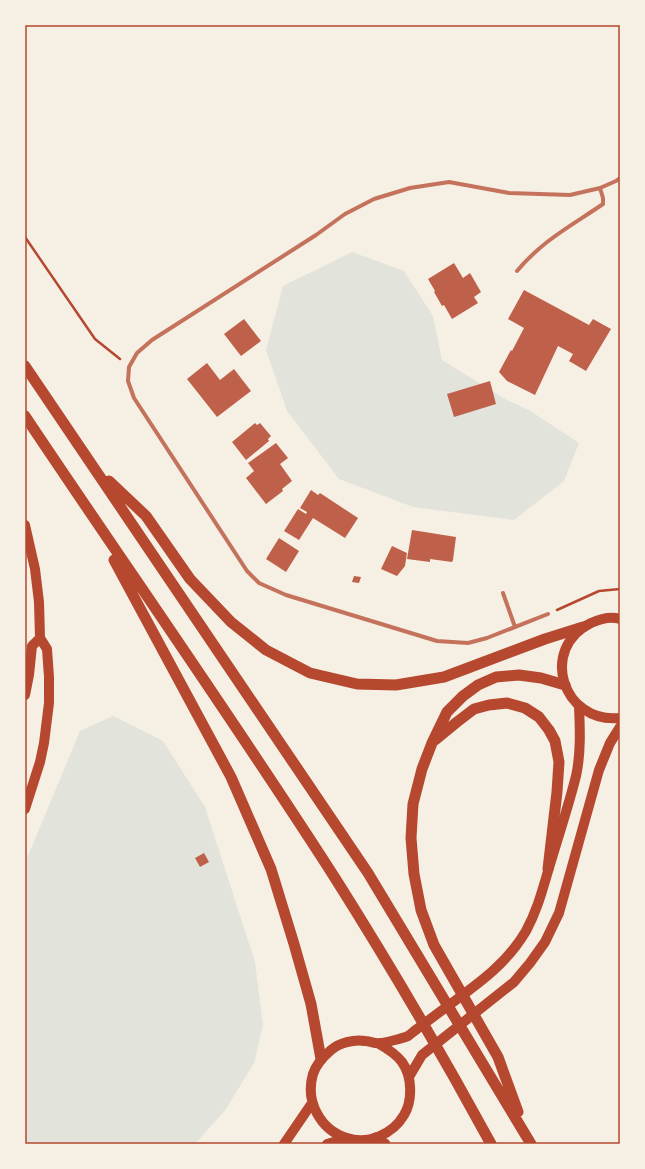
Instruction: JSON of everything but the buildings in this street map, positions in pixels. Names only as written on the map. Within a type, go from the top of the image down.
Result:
[{"type":"highway","points":[[25,366],[368,873],[530,1144]]},
{"type":"highway","points":[[25,416],[335,878],[408,997],[491,1144]]},
{"type":"highway","points":[[93,466],[146,516],[190,579],[230,622],[266,650],[310,673],[357,684],[396,685],[444,677],[583,627]]},
{"type":"highway","points":[[87,509],[231,777],[271,869],[309,996],[321,1059]]},
{"type":"highway","points":[[525,1134],[498,1057],[434,944],[421,910],[414,874],[411,838],[413,804],[422,768],[446,712],[463,696],[478,685],[496,677],[519,675],[541,678],[565,685]]},
{"type":"highway","points":[[432,744],[474,709],[489,705],[507,703],[525,708],[538,717],[556,741],[559,762],[548,869]]},
{"type":"main road","points":[[25,525],[35,569],[39,602],[40,638],[47,649],[49,677],[44,743],[40,762],[25,809]]},
{"type":"main road","points":[[620,618],[599,619],[583,627],[572,638],[564,653],[562,669],[565,685],[571,697],[579,706],[594,715],[610,719],[620,718]]},
{"type":"main road","points":[[25,696],[32,646],[40,638]]},
{"type":"main road","points":[[379,1044],[408,1036],[484,978],[500,965],[526,931],[538,907],[576,775],[581,735],[579,706]]},
{"type":"main road","points":[[409,1077],[422,1055],[514,982],[545,942],[559,913],[599,770],[610,743],[620,728]]},
{"type":"main road","points":[[364,1040],[379,1044],[398,1057],[403,1063],[409,1077],[410,1096],[405,1114],[380,1141],[347,1138],[331,1131],[319,1119],[312,1103],[310,1088],[314,1072],[321,1059],[333,1048],[348,1042],[364,1040]]},
{"type":"main road","points":[[284,1144],[312,1103]]},
{"type":"main road","points":[[327,1144],[347,1138]]},
{"type":"street","points":[[548,614],[515,628],[468,643],[437,641],[286,595],[259,583],[247,571],[134,398],[128,382],[129,367],[137,353],[152,340],[316,235],[345,214],[374,199],[410,188],[449,182],[509,193],[570,195],[600,188],[620,178]]},
{"type":"street","points":[[517,271],[528,258],[545,243],[563,229],[603,204],[600,188]]},
{"type":"street","points":[[503,593],[515,628]]},
{"type":"path","points":[[25,237],[94,339],[129,367]]},
{"type":"path","points":[[548,614],[599,591],[620,589]]},
{"type":"shaded area","points":[[352,252],[404,271],[433,316],[442,360],[507,400],[529,410],[579,443],[564,481],[514,520],[413,507],[339,479],[287,411],[266,350],[283,286]]},
{"type":"shaded area","points":[[113,716],[163,741],[205,807],[255,962],[263,1025],[254,1063],[226,1109],[195,1144],[29,1144],[25,1140],[25,863],[80,731]]}]
